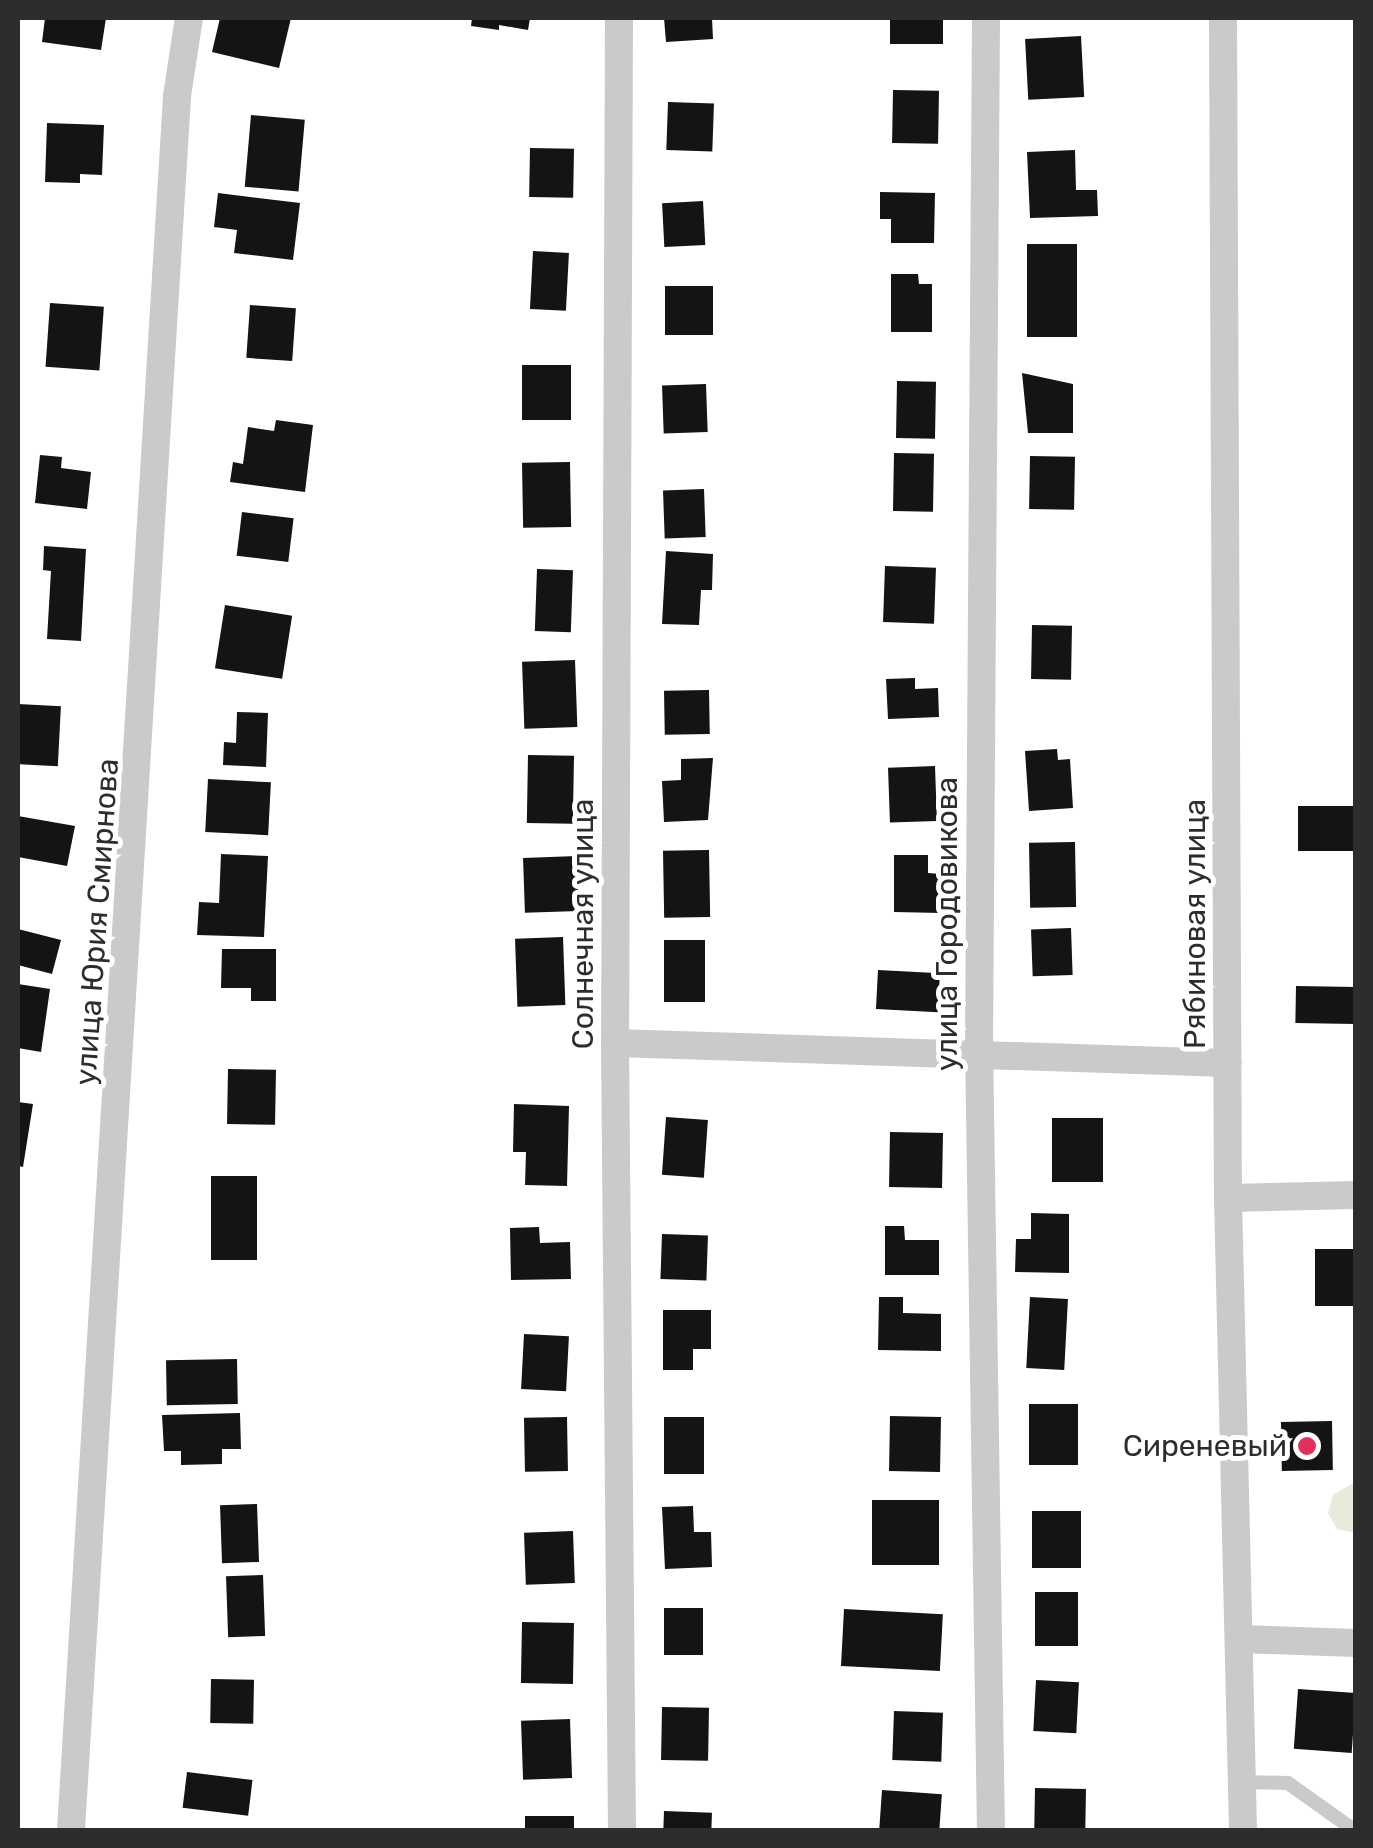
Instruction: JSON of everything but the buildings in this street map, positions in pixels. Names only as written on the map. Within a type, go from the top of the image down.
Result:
[{"type":"street","name":"улица Юрия Смирнова","points":[[71,1830],[178,96],[189,18]]},
{"type":"street","name":"Солнечная улица","points":[[620,18],[615,1043],[622,1830]]},
{"type":"street","name":"улица Городовикова","points":[[986,18],[979,1059],[991,1830]]},
{"type":"street","name":"Рябиновая улица","points":[[1223,18],[1228,1198],[1243,1830]]},
{"type":"street","points":[[615,1043],[979,1059],[1228,1063]]},
{"type":"street","points":[[1228,1198],[1356,1195]]},
{"type":"street","points":[[1240,1639],[1356,1643]]},
{"type":"lane","points":[[1243,1782],[1288,1783],[1354,1830]]},
{"type":"green space","points":[[1355,1482],[1355,1533],[1337,1529],[1328,1513],[1333,1495]]},
{"type":"place","name":"Сиреневый","points":[[1307,1446]]}]
